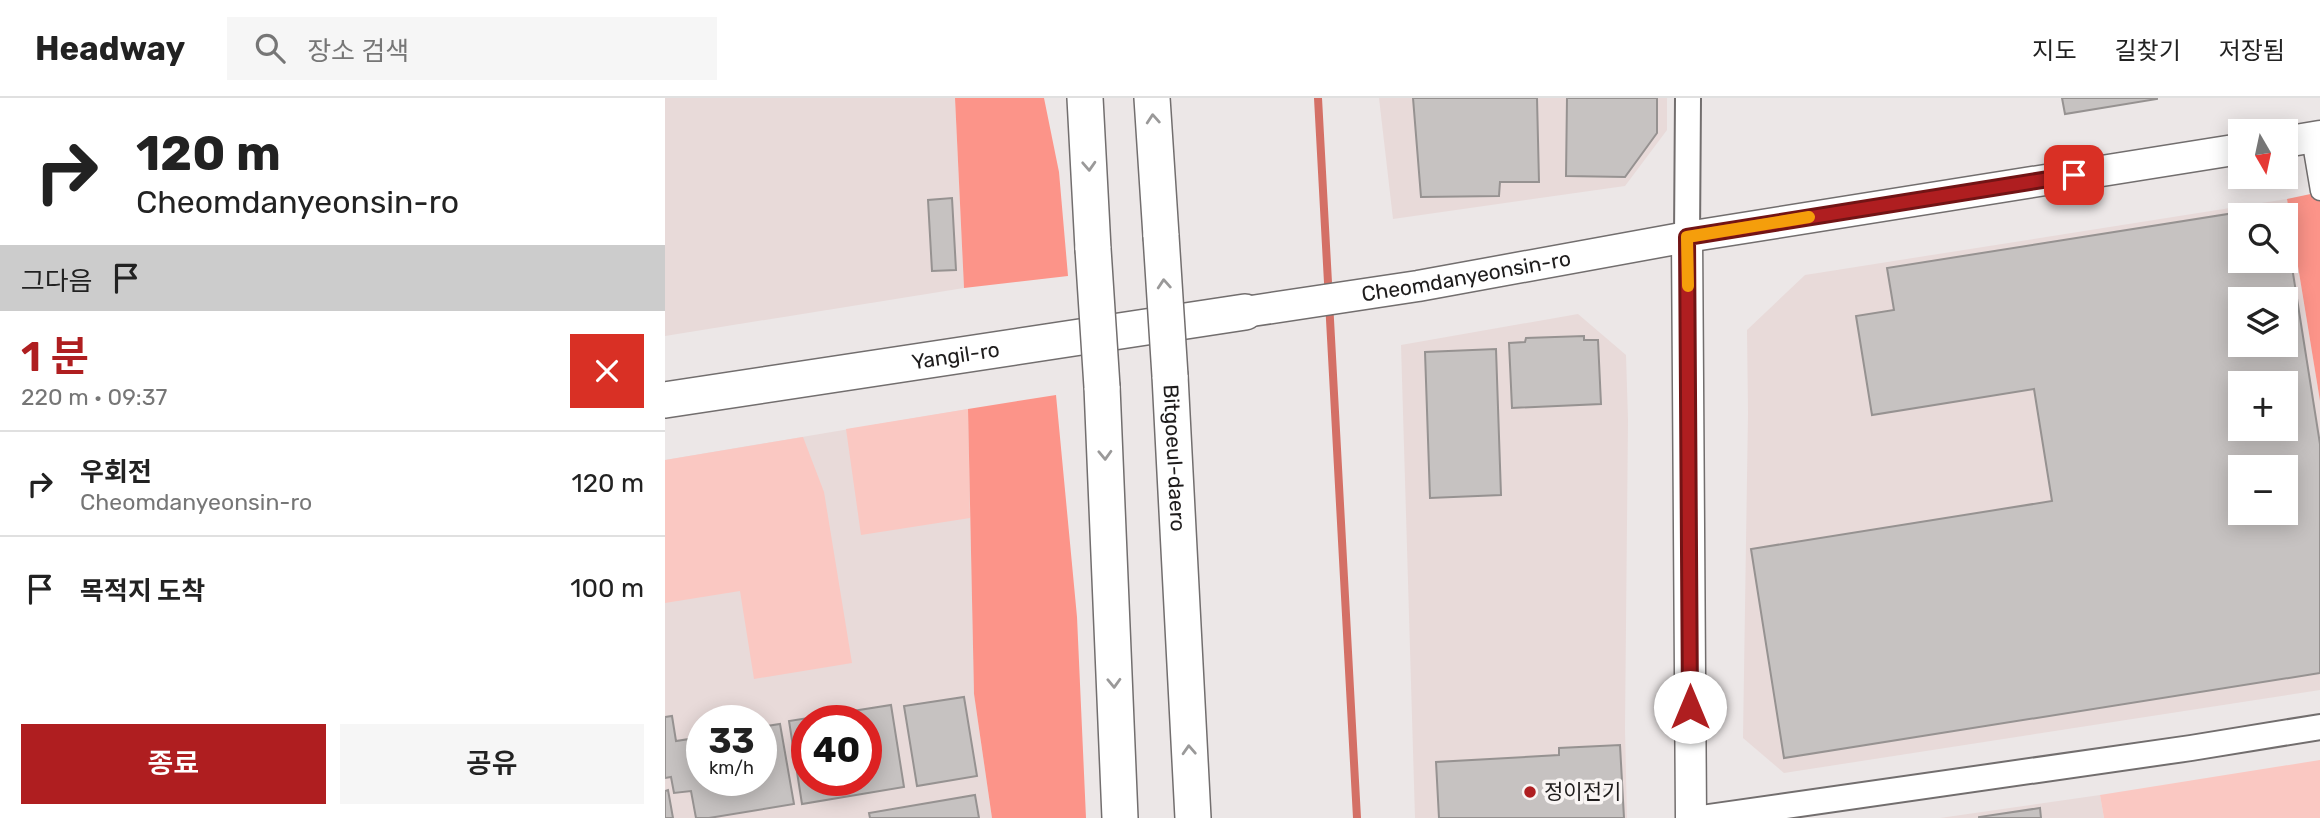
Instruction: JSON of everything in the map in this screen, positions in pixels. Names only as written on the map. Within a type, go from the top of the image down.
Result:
[{"type":"main road","points":[[1085,98],[1102,387],[1120,818]]},
{"type":"main road","name":"Bitgoeul-daero","points":[[1152,98],[1170,376],[1193,818]]},
{"type":"main road","name":"Yangil-ro","points":[[665,400],[1245,312]]},
{"type":"street","points":[[1688,98],[1691,818]]},
{"type":"street","points":[[2306,139],[2320,191]]},
{"type":"street","name":"Cheomdanyeonsin-ro","points":[[1245,312],[1418,286],[1687,237],[2228,151]]},
{"type":"street","points":[[1702,818],[2320,727]]},
{"type":"shaded area","points":[[665,98],[955,98],[964,288],[665,336]]},
{"type":"shaded area","points":[[955,98],[1044,98],[1059,172],[1068,276],[964,288]]},
{"type":"shaded area","points":[[1379,98],[1667,98],[1667,130],[1625,186],[1393,219]]},
{"type":"shaded area","points":[[2320,192],[2320,401],[2298,266],[2298,203],[2288,203],[2287,199]]},
{"type":"shaded area","points":[[2287,199],[2288,203],[2262,203]]},
{"type":"shaded area","points":[[2228,208],[2228,273],[2298,273],[2298,266],[2320,401],[2320,690],[1784,773],[1743,738],[1747,330],[1805,275]]},
{"type":"shaded area","points":[[1578,314],[1626,355],[1627,818],[1415,818],[1401,345]]},
{"type":"shaded area","points":[[1056,395],[1077,617],[1086,818],[992,818],[974,694],[968,409]]},
{"type":"shaded area","points":[[968,409],[974,694],[992,818],[665,818],[665,460]]},
{"type":"shaded area","points":[[968,409],[970,518],[861,535],[846,429]]},
{"type":"shaded area","points":[[803,437],[824,492],[852,663],[754,679],[740,591],[665,603],[665,460]]},
{"type":"shaded area","points":[[2320,760],[2320,818],[2104,818],[2100,795]]},
{"type":"shaded area","points":[[2100,795],[2104,818],[1940,818]]},
{"type":"building","points":[[1413,98],[1537,98],[1539,182],[1500,182],[1499,196],[1421,197]]},
{"type":"building","points":[[1567,98],[1657,98],[1657,133],[1625,177],[1566,176]]},
{"type":"building","points":[[2062,98],[2157,98],[2157,99],[2065,114]]},
{"type":"building","points":[[952,198],[956,270],[932,271],[928,200]]},
{"type":"building","points":[[2228,214],[2228,273],[2293,273],[2295,287],[2228,287],[2228,357],[2298,357],[2298,305],[2320,444],[2320,673],[1784,758],[1751,549],[2052,501],[2034,389],[1872,415],[1856,316],[1894,310],[1887,268]]},
{"type":"building","points":[[1584,336],[1584,340],[1598,340],[1601,404],[1512,408],[1509,343],[1525,342],[1526,338]]},
{"type":"building","points":[[1496,349],[1501,495],[1430,498],[1425,352]]},
{"type":"building","points":[[964,697],[977,776],[917,786],[904,706]]},
{"type":"building","points":[[891,705],[904,787],[882,791],[882,706]]},
{"type":"building","points":[[672,716],[676,741],[686,739],[686,792],[674,793],[671,777],[665,778],[665,717]]},
{"type":"building","points":[[777,724],[780,724],[794,804],[696,818],[692,796],[777,796]]},
{"type":"building","points":[[1620,745],[1624,818],[1439,818],[1436,762],[1559,755],[1559,748]]},
{"type":"building","points":[[668,790],[673,818],[665,818],[665,791]]},
{"type":"building","points":[[975,795],[979,818],[870,818],[869,813]]},
{"type":"building","points":[[801,796],[850,796],[802,804]]},
{"type":"building","points":[[2040,808],[2041,818],[1979,818],[1979,817]]},
{"type":"waterway","points":[[1318,98],[1357,818]]},
{"type":"slow traffic","points":[[1688,286],[1687,237],[1809,217]]},
{"type":"place","name":"정이전기","points":[[1530,792]]},
{"type":"route","points":[[1690,707],[1687,237],[2074,175]]}]
